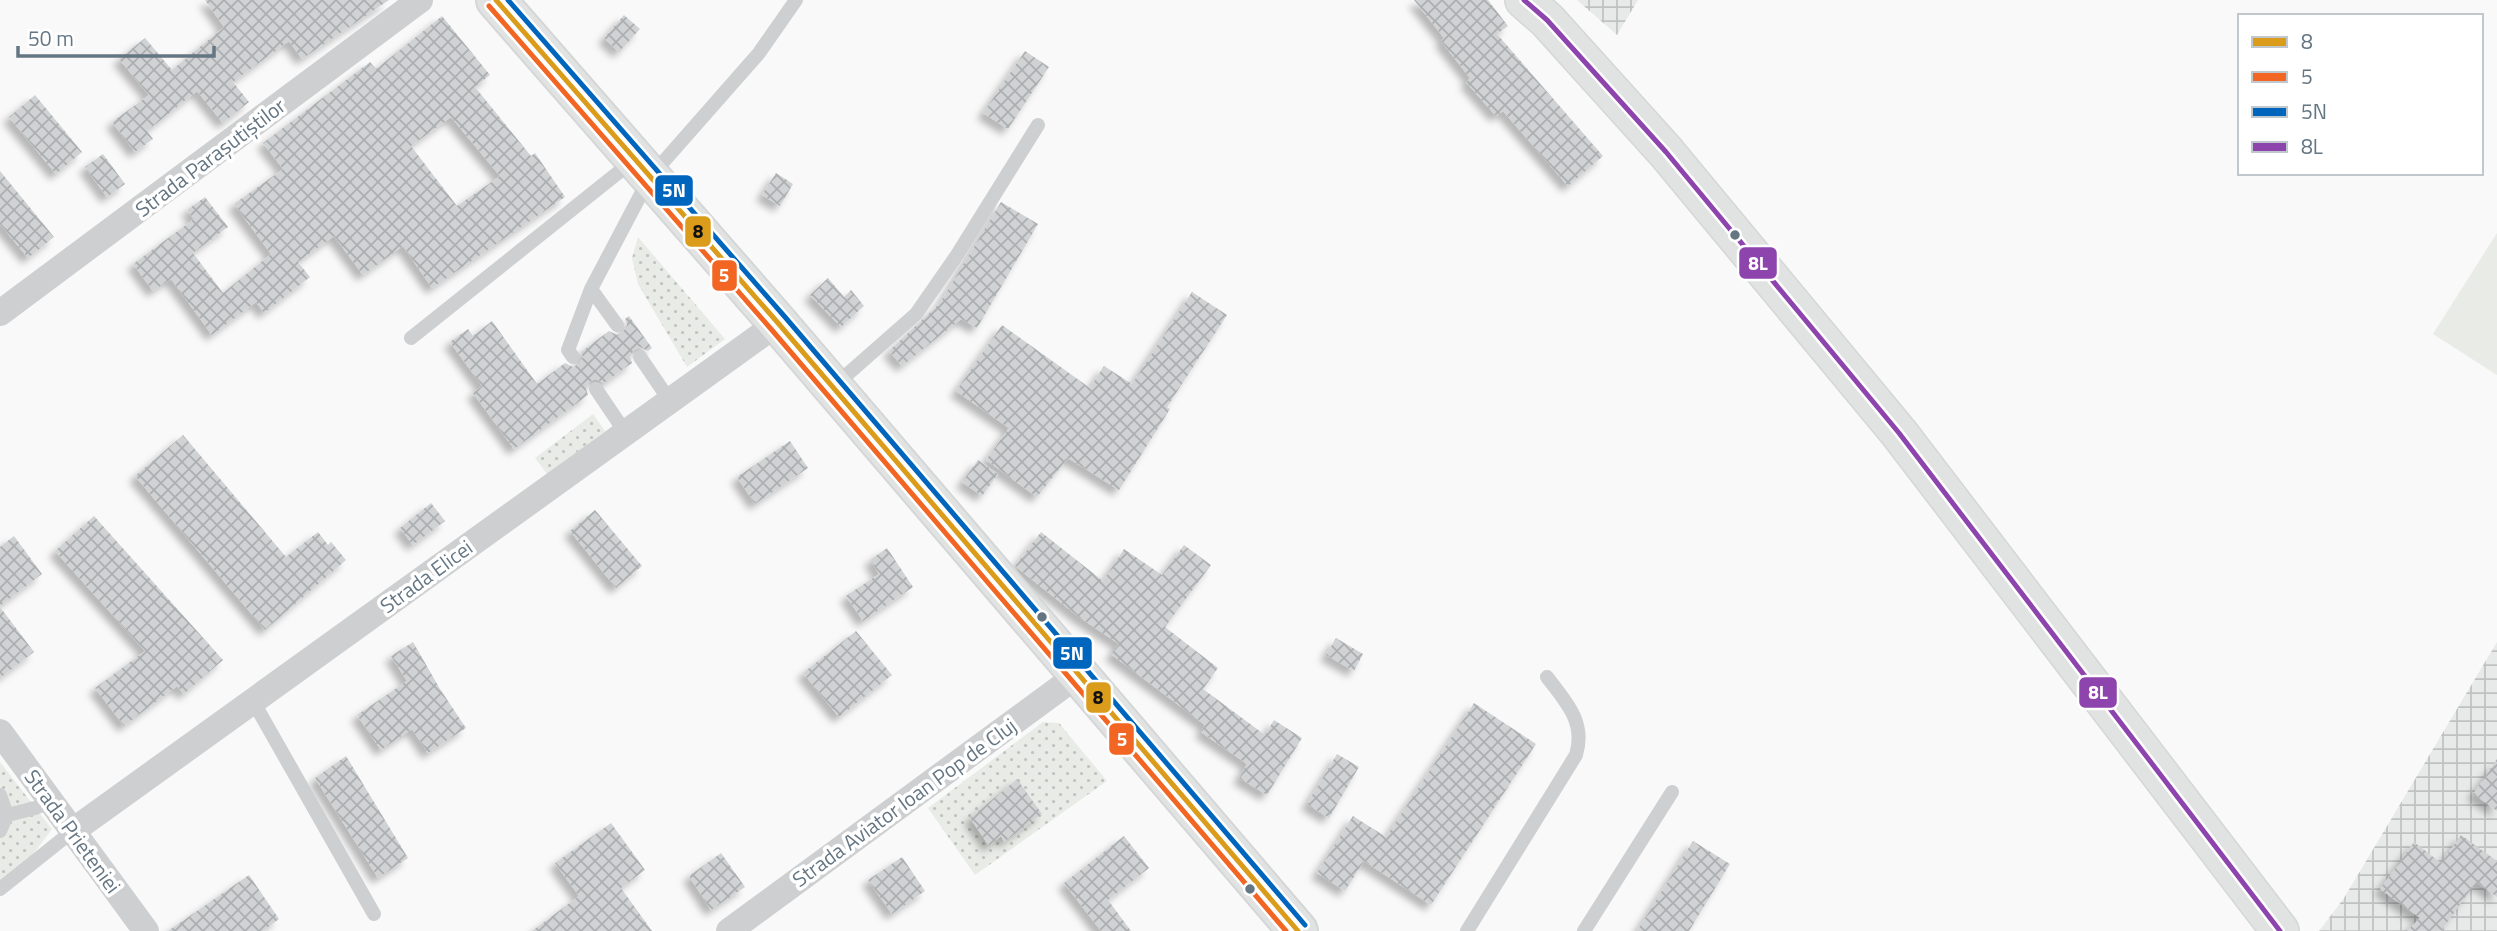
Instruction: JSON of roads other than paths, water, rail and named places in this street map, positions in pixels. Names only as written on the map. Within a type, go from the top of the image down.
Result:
[{"type":"main road","points":[[496,0],[778,323],[1298,931]]},
{"type":"main road","points":[[1524,0],[1547,20],[1666,152],[1899,433],[2280,931]]},
{"type":"street","name":"Strada Parașutiștilor","points":[[0,313],[420,0]]},
{"type":"street","name":"Strada Elicei","points":[[74,830],[778,323]]},
{"type":"street","name":"Strada Aviator Ioan Pop de Cluj","points":[[729,931],[1079,674]]},
{"type":"street","name":"Strada Prieteniei","points":[[0,732],[146,931]]},
{"type":"lane","points":[[411,338],[683,137],[760,53],[796,0]]},
{"type":"lane","points":[[833,387],[916,314],[957,255],[1038,125]]},
{"type":"lane","points":[[573,357],[568,350],[642,168]]},
{"type":"lane","points":[[591,289],[617,325]]},
{"type":"lane","points":[[640,357],[670,401]]},
{"type":"lane","points":[[596,389],[625,432]]},
{"type":"lane","points":[[1466,931],[1576,755],[1581,740],[1577,722],[1569,707],[1547,677]]},
{"type":"lane","points":[[253,701],[374,914]]},
{"type":"lane","points":[[1584,931],[1672,792]]},
{"type":"lane","points":[[0,794],[3,816],[0,831]]},
{"type":"lane","points":[[3,816],[52,801]]},
{"type":"lane","points":[[0,889],[74,830]]}]
